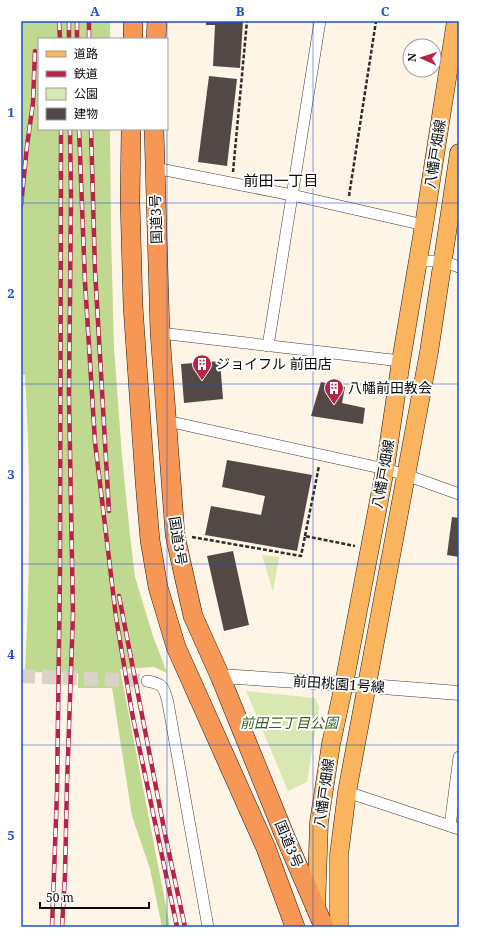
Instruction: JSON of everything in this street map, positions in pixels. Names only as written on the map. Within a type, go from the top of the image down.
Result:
[{"type":"highway","points":[[133,21],[133,38]]},
{"type":"highway","points":[[156,38],[157,21]]},
{"type":"highway","name":"国道3号","points":[[131,130],[130,201],[133,306],[150,540],[158,587],[176,647],[266,848],[295,927]]},
{"type":"highway","name":"国道3号","points":[[154,130],[160,333],[175,534],[193,616],[220,676],[284,834],[324,927]]},
{"type":"main road","name":"八幡戸畑線","points":[[316,927],[319,822],[331,744],[344,684],[385,468],[456,21]]},
{"type":"main road","name":"八幡戸畑線","points":[[339,927],[339,855],[347,792],[429,352],[459,153]]},
{"type":"street","points":[[268,346],[320,21]]},
{"type":"street","points":[[155,168],[424,225]]},
{"type":"street","points":[[418,261],[442,261],[459,267]]},
{"type":"street","points":[[160,333],[401,361]]},
{"type":"street","points":[[167,421],[385,468],[459,494]]},
{"type":"street","name":"前田桃園1号線","points":[[220,676],[459,693]]},
{"type":"street","points":[[147,681],[157,683],[164,688],[168,703],[208,927]]},
{"type":"street","points":[[347,792],[454,828],[459,757]]},
{"type":"path","points":[[232,184],[247,21]]},
{"type":"path","points":[[347,208],[376,21]]},
{"type":"path","points":[[175,534],[301,556],[322,455]]},
{"type":"path","points":[[305,536],[369,549]]},
{"type":"green space","points":[[21,21],[110,21],[110,38],[38,38],[38,130],[110,130],[114,348],[122,456],[130,535],[135,577],[153,636],[167,673],[154,667],[120,669],[170,927],[162,927],[150,869],[132,816],[112,688],[78,688],[78,673],[25,672],[29,498],[25,375],[21,375]]},
{"type":"green space","points":[[262,555],[279,557],[273,592]]},
{"type":"green space","name":"前田三丁目公園","points":[[246,691],[315,698],[319,707],[307,782],[288,791]]},
{"type":"building","points":[[206,21],[243,21],[240,68],[213,66],[215,25],[206,25]]},
{"type":"building","points":[[209,76],[237,79],[227,166],[198,162]]},
{"type":"building","name":"ジョイフル 前田店","points":[[220,361],[223,399],[184,403],[181,364]]},
{"type":"building","name":"八幡前田教会","points":[[321,382],[345,387],[342,403],[365,408],[363,424],[311,416]]},
{"type":"building","points":[[227,460],[312,475],[297,551],[205,535],[211,506],[261,515],[265,496],[222,487]]},
{"type":"building","points":[[452,517],[459,518],[459,557],[447,555]]},
{"type":"building","points":[[233,551],[249,625],[224,631],[207,556]]},
{"type":"tunnel","points":[[21,676],[147,681]]},
{"type":"railway","points":[[59,21],[60,38]]},
{"type":"railway","points":[[69,21],[69,38]]},
{"type":"railway","points":[[77,21],[77,38]]},
{"type":"railway","points":[[89,21],[89,38]]},
{"type":"railway","points":[[21,205],[33,103],[35,51]]},
{"type":"railway","points":[[52,927],[57,793],[60,570],[61,130]]},
{"type":"railway","points":[[62,927],[73,614],[69,396],[71,197],[70,130]]},
{"type":"railway","points":[[79,130],[85,282],[95,442],[116,617],[132,713],[177,927]]},
{"type":"railway","points":[[91,130],[95,270],[109,511]]},
{"type":"railway","points":[[119,596],[166,839],[185,927]]},
{"type":"place","name":"ジョイフル 前田店","points":[[202,381]]},
{"type":"place","name":"八幡前田教会","points":[[334,405]]},
{"type":"district","name":"前田一丁目","points":[[281,181]]}]
